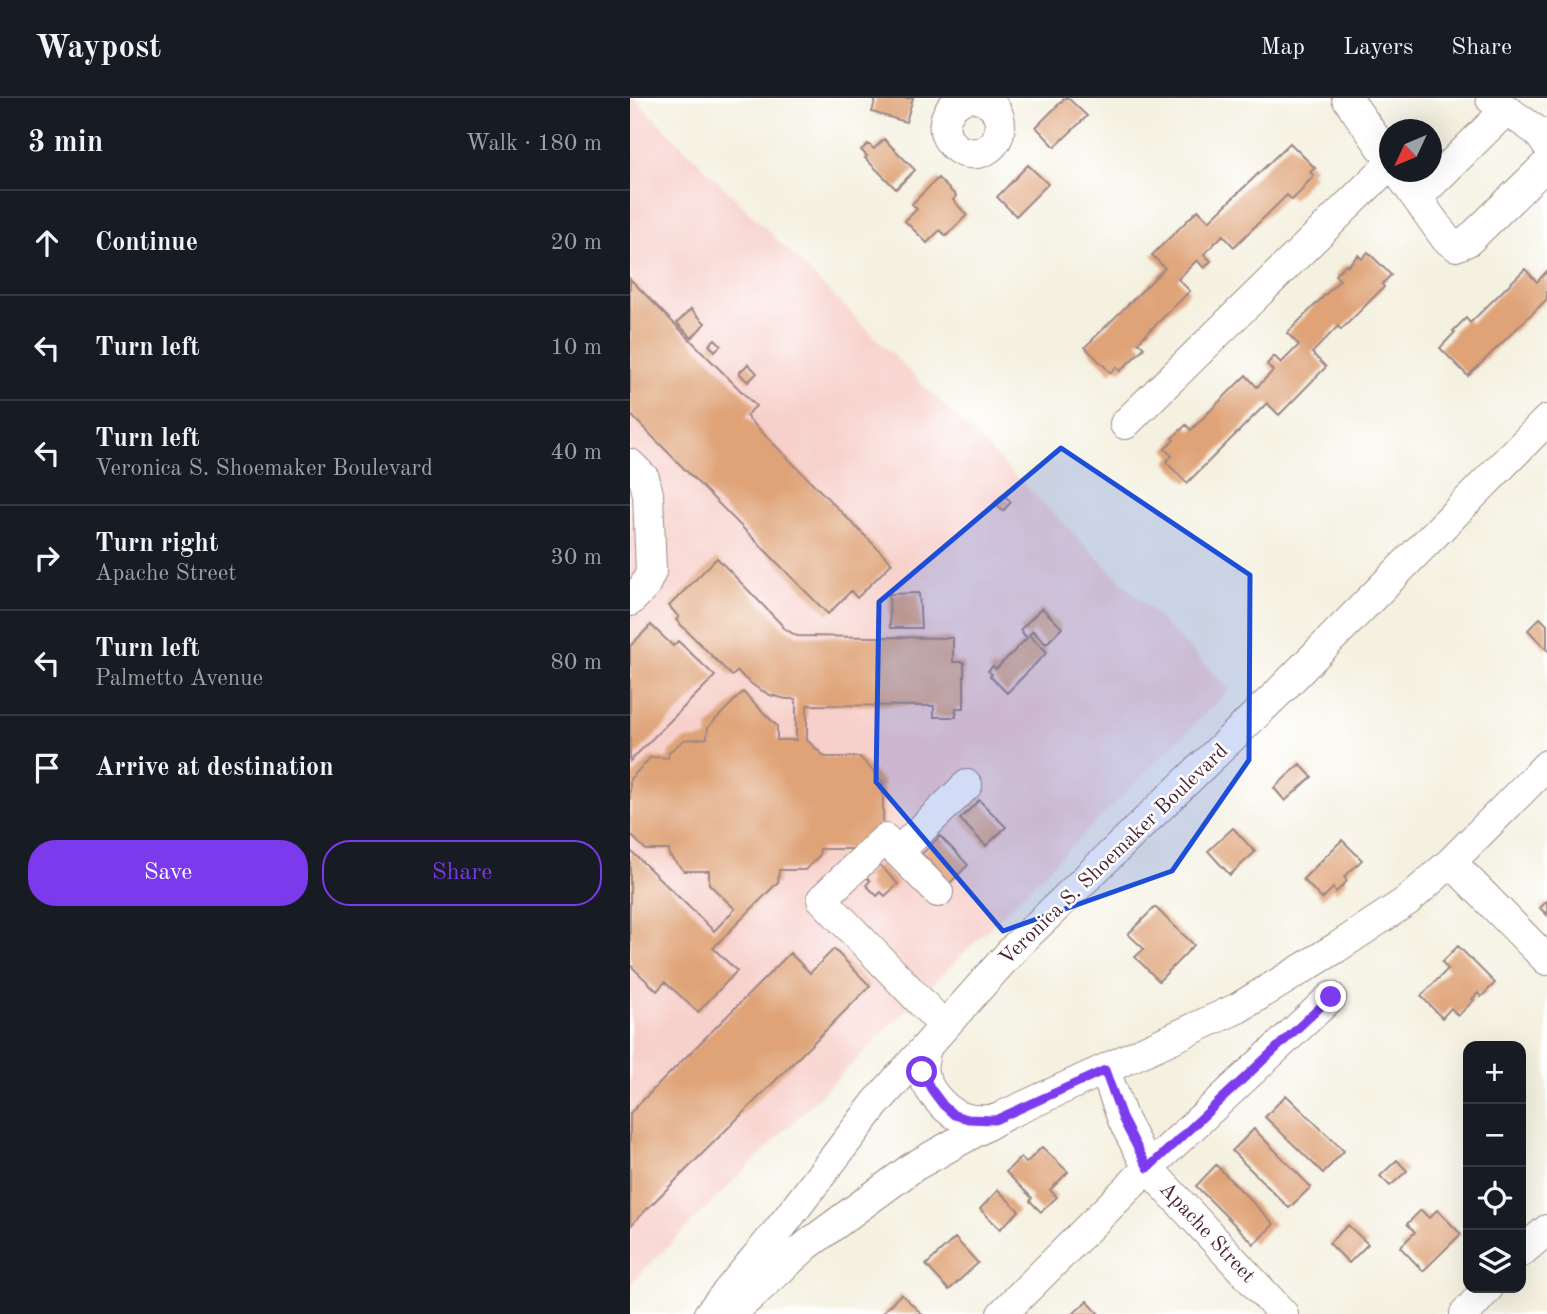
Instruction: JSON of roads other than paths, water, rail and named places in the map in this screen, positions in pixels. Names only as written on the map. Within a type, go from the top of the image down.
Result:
[{"type":"street","points":[[1347,98],[1379,145]]},
{"type":"street","points":[[1417,198],[1498,104],[1538,132],[1547,145]]},
{"type":"street","points":[[1405,182],[1446,239],[1456,246],[1468,241],[1547,164]]},
{"type":"street","points":[[1125,424],[1379,172]]},
{"type":"street","name":"Veronica S. Shoemaker Boulevard","points":[[709,1314],[781,1227],[876,1103],[1017,945],[1277,694],[1547,420]]},
{"type":"street","points":[[630,464],[644,478],[648,494],[651,572],[644,587],[630,601]]},
{"type":"street","points":[[730,1314],[807,1245],[913,1167],[995,1120],[1249,1001],[1407,901],[1451,862],[1547,765]]},
{"type":"street","points":[[898,852],[967,785]]},
{"type":"street","points":[[938,892],[884,839],[822,899],[935,1037],[922,1072],[943,1105],[954,1115],[968,1119],[995,1120]]},
{"type":"street","points":[[1451,862],[1547,960]]},
{"type":"street","points":[[1002,1314],[1148,1168],[1331,997]]},
{"type":"street","name":"Apache Street","points":[[1105,1070],[1123,1120],[1148,1168],[1283,1314]]},
{"type":"street","points":[[1526,1248],[1547,1230]]},
{"type":"street","points":[[1465,1314],[1484,1293]]}]
